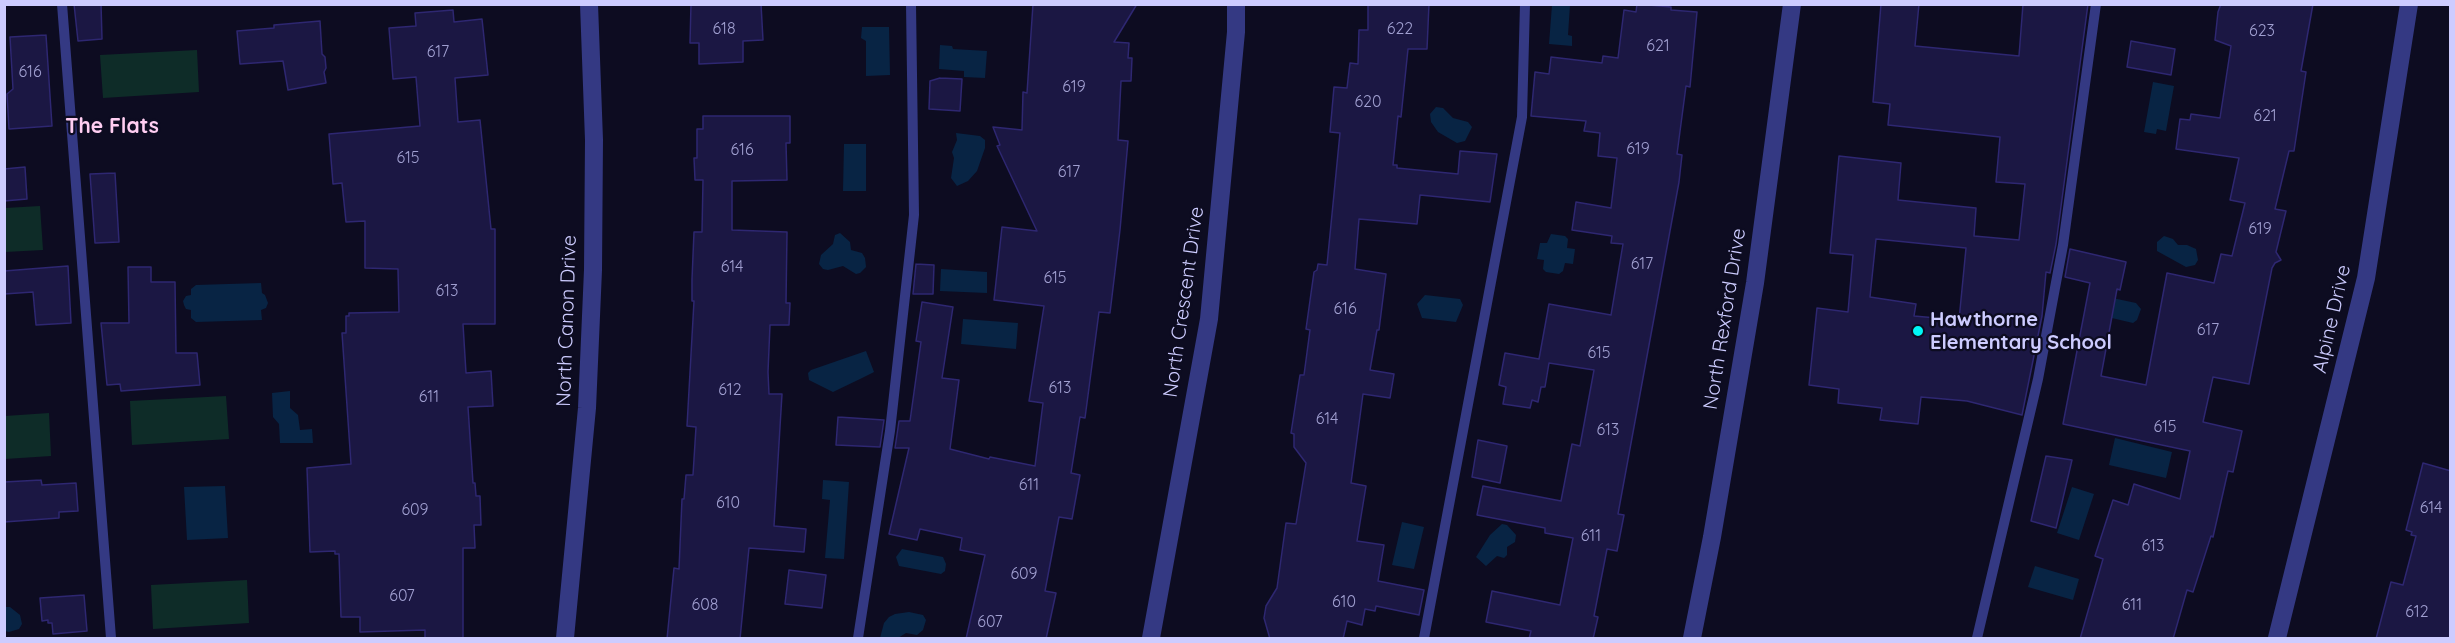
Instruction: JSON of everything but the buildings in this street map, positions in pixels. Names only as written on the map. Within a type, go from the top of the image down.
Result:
[{"type":"street","name":"North Canon Drive","points":[[566,639],[587,408],[592,270],[594,140],[589,4]]},
{"type":"street","name":"North Crescent Drive","points":[[1151,639],[1209,319],[1236,32],[1236,4]]},
{"type":"street","name":"North Rexford Drive","points":[[1692,639],[1712,537],[1755,284],[1792,4]]},
{"type":"street","name":"Alpine Drive","points":[[2277,639],[2366,278],[2409,4]]},
{"type":"lane","points":[[62,4],[111,639]]},
{"type":"lane","points":[[858,639],[890,431],[914,215],[911,4]]},
{"type":"lane","points":[[1424,639],[1522,117],[1525,4]]},
{"type":"lane","points":[[1977,639],[2038,379],[2063,245],[2096,4]]},
{"type":"green space","points":[[197,50],[199,92],[103,98],[100,55]]},
{"type":"green space","points":[[40,206],[43,250],[5,252],[5,208]]},
{"type":"green space","points":[[226,396],[229,439],[132,445],[130,401]]},
{"type":"green space","points":[[49,413],[51,456],[5,459],[5,416]]},
{"type":"green space","points":[[247,580],[249,623],[153,629],[151,585]]},
{"type":"water","points":[[1552,5],[1570,5],[1568,35],[1572,36],[1572,46],[1549,44]]},
{"type":"water","points":[[862,27],[889,27],[890,75],[866,76],[866,41],[861,38]]},
{"type":"water","points":[[940,45],[952,46],[953,49],[987,51],[985,78],[964,77],[964,71],[939,69]]},
{"type":"water","points":[[2153,82],[2174,86],[2166,131],[2157,129],[2156,134],[2144,132]]},
{"type":"water","points":[[1436,107],[1443,108],[1453,118],[1468,122],[1472,127],[1465,141],[1457,143],[1438,132],[1431,122],[1430,114]]},
{"type":"water","points":[[956,133],[980,136],[985,140],[985,148],[977,171],[968,181],[957,186],[951,178],[954,158],[952,152],[957,140]]},
{"type":"water","points":[[844,144],[866,144],[866,191],[843,191]]},
{"type":"water","points":[[840,233],[850,242],[851,250],[862,253],[865,258],[866,267],[860,273],[856,274],[843,266],[823,269],[819,264],[821,255],[833,244],[835,235]]},
{"type":"water","points":[[1551,234],[1565,236],[1568,239],[1567,248],[1575,249],[1573,264],[1565,263],[1563,271],[1559,274],[1546,272],[1543,269],[1544,260],[1537,259],[1540,243],[1547,243]]},
{"type":"water","points":[[2164,236],[2173,239],[2178,245],[2187,245],[2196,249],[2198,260],[2195,265],[2186,267],[2157,251],[2157,242]]},
{"type":"water","points":[[941,269],[987,272],[987,293],[940,291]]},
{"type":"water","points":[[261,283],[262,293],[268,303],[266,308],[261,310],[262,320],[196,322],[191,318],[191,310],[186,309],[184,305],[183,301],[186,296],[191,295],[191,289],[196,285]]},
{"type":"water","points":[[1425,295],[1460,299],[1463,305],[1456,322],[1422,318],[1417,304]]},
{"type":"water","points":[[2103,296],[2136,303],[2141,309],[2137,320],[2133,323],[2099,315]]},
{"type":"water","points":[[963,319],[1018,323],[1016,349],[961,344]]},
{"type":"water","points":[[866,351],[874,372],[833,392],[809,380],[808,373],[811,370]]},
{"type":"water","points":[[290,391],[290,408],[298,415],[300,430],[312,429],[313,443],[280,443],[279,424],[273,417],[272,393]]},
{"type":"water","points":[[2115,438],[2172,452],[2166,478],[2109,465]]},
{"type":"water","points":[[823,480],[849,482],[844,559],[825,558],[830,500],[822,499]]},
{"type":"water","points":[[225,486],[228,538],[187,540],[184,487]]},
{"type":"water","points":[[2072,487],[2094,494],[2079,540],[2057,533]]},
{"type":"water","points":[[1402,522],[1424,527],[1414,569],[1392,565]]},
{"type":"water","points":[[1502,524],[1507,525],[1516,535],[1515,542],[1507,547],[1507,555],[1504,558],[1497,556],[1486,566],[1476,557],[1490,535]]},
{"type":"water","points":[[902,549],[943,557],[946,564],[945,571],[941,574],[899,566],[896,557]]},
{"type":"water","points":[[2035,566],[2079,579],[2073,600],[2028,587]]},
{"type":"water","points":[[5,607],[10,607],[20,615],[22,624],[19,629],[5,631]]},
{"type":"water","points":[[909,612],[923,615],[926,620],[923,630],[917,635],[906,633],[898,638],[880,638],[884,623],[889,617]]},
{"type":"place","name":"Hawthorne Elementary School","points":[[1918,331]]},
{"type":"district","name":"The Flats","points":[[112,127]]}]
